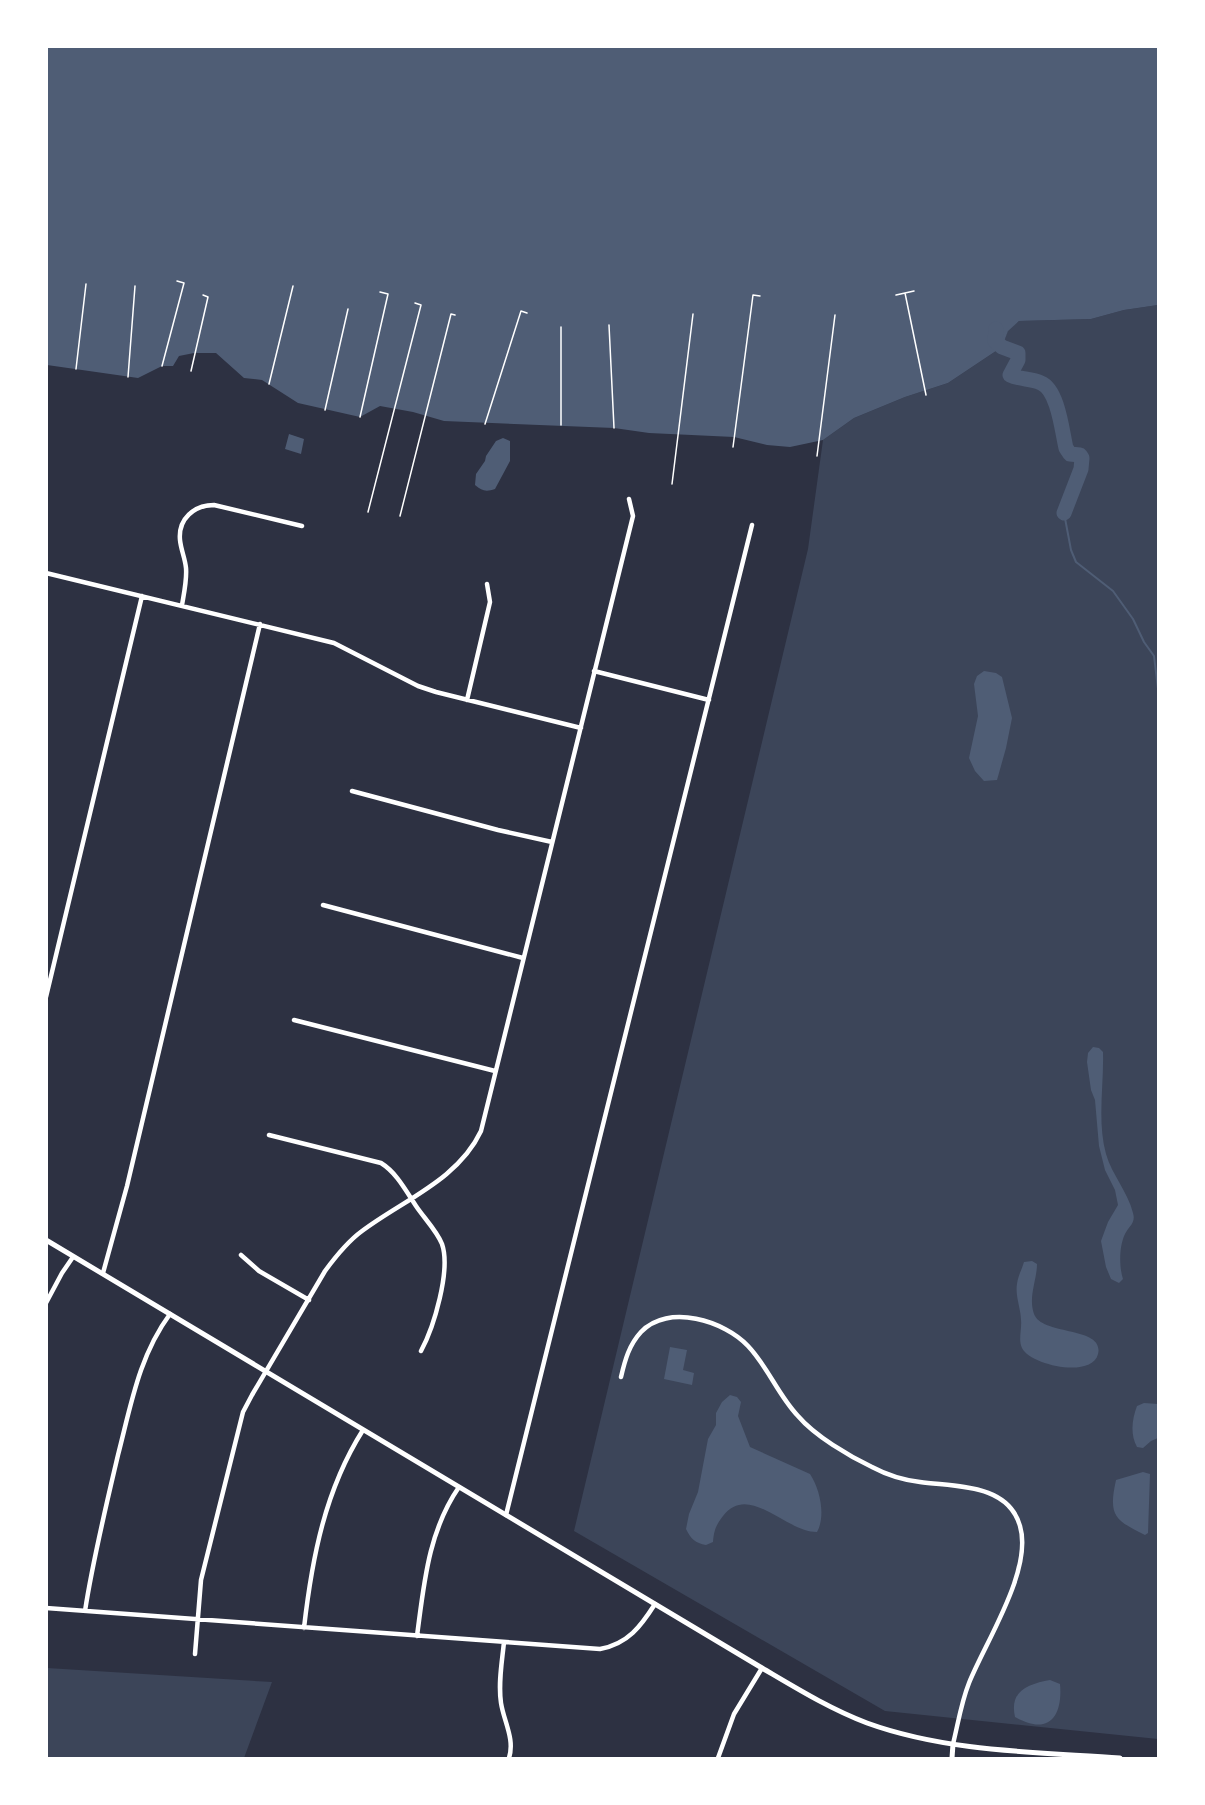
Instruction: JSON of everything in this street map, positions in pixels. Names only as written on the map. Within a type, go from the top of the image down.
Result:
[{"type":"street","points":[[195,1654],[205,1562],[243,1412],[325,1271],[349,1242],[379,1219],[441,1179],[468,1153],[477,1140],[484,1122],[633,516],[629,499]]},
{"type":"street","points":[[182,605],[186,574],[180,535],[182,525],[191,511],[205,505],[214,505],[302,526]]},
{"type":"street","points":[[506,1515],[752,525]]},
{"type":"street","points":[[46,573],[334,643],[418,686],[580,728]]},
{"type":"street","points":[[466,700],[490,602],[487,584]]},
{"type":"street","points":[[46,997],[142,596]]},
{"type":"street","points":[[103,1274],[127,1186],[260,624]]},
{"type":"street","points":[[594,671],[709,700]]},
{"type":"street","points":[[352,791],[552,842]]},
{"type":"street","points":[[323,905],[523,958]]},
{"type":"street","points":[[294,1020],[495,1071]]},
{"type":"street","points":[[269,1135],[381,1163],[390,1169],[440,1239],[445,1258],[445,1271],[432,1326],[421,1351]]},
{"type":"street","points":[[46,1240],[834,1709],[896,1732],[953,1744],[1120,1758]]},
{"type":"street","points":[[241,1255],[259,1271],[309,1300]]},
{"type":"street","points":[[46,1303],[73,1257]]},
{"type":"street","points":[[85,1611],[110,1488],[135,1383],[151,1345],[170,1314]]},
{"type":"street","points":[[621,1377],[630,1348],[643,1329],[670,1318],[700,1319],[718,1324],[732,1331],[747,1345],[798,1417],[841,1449],[893,1476],[979,1490],[1001,1498],[1017,1516],[1023,1539],[1020,1566],[1012,1589],[970,1681],[953,1744],[952,1758]]},
{"type":"street","points":[[304,1628],[313,1560],[328,1503],[344,1461],[363,1430]]},
{"type":"street","points":[[417,1636],[433,1540],[448,1503],[459,1487]]},
{"type":"street","points":[[46,1608],[592,1649],[607,1647],[634,1633],[655,1604]]},
{"type":"street","points":[[504,1642],[500,1685],[501,1703],[511,1743],[509,1758]]},
{"type":"street","points":[[718,1758],[734,1714],[762,1668]]},
{"type":"path","points":[[162,366],[184,283],[177,281]]},
{"type":"path","points":[[76,369],[86,284]]},
{"type":"path","points":[[128,377],[135,286]]},
{"type":"path","points":[[269,384],[293,286]]},
{"type":"path","points":[[896,295],[914,291]]},
{"type":"path","points":[[360,417],[387,294],[380,292]]},
{"type":"path","points":[[905,293],[926,395]]},
{"type":"path","points":[[191,370],[208,297],[203,295]]},
{"type":"path","points":[[733,447],[753,295],[760,296]]},
{"type":"path","points":[[368,512],[421,304],[415,303]]},
{"type":"path","points":[[325,410],[348,309]]},
{"type":"path","points":[[486,424],[521,311],[527,313]]},
{"type":"path","points":[[400,516],[451,314],[455,315]]},
{"type":"path","points":[[672,484],[693,314]]},
{"type":"path","points":[[817,456],[835,315]]},
{"type":"path","points":[[609,325],[614,428]]},
{"type":"path","points":[[561,327],[561,425]]},
{"type":"shaded area","points":[[46,47],[1158,47],[1158,305],[1124,310],[1091,319],[1019,321],[1008,331],[1002,347],[948,383],[905,397],[854,418],[823,440],[790,447],[767,445],[734,437],[649,433],[614,428],[444,421],[380,406],[360,417],[298,403],[262,380],[244,378],[216,353],[179,356],[173,366],[162,366],[138,378],[47,365]]},
{"type":"shaded area","points":[[1158,305],[1158,1739],[885,1711],[574,1531],[808,549],[823,440],[854,418],[905,397],[948,383],[1002,347],[1008,330],[1019,321],[1091,319],[1124,310]]},
{"type":"shaded area","points":[[289,434],[304,439],[301,454],[285,449]]},
{"type":"shaded area","points":[[503,438],[510,441],[510,461],[495,489],[482,490],[475,485],[476,474],[496,441]]},
{"type":"shaded area","points":[[984,671],[996,673],[1002,677],[1012,718],[997,780],[984,781],[975,771],[969,758],[978,716],[974,684],[977,676]]},
{"type":"shaded area","points":[[1093,1047],[1103,1052],[1101,1116],[1106,1154],[1128,1198],[1134,1216],[1122,1244],[1120,1263],[1123,1279],[1119,1283],[1111,1279],[1101,1241],[1118,1205],[1099,1146],[1095,1100],[1091,1090],[1087,1062],[1088,1053]]},
{"type":"shaded area","points":[[1032,1261],[1037,1264],[1032,1295],[1034,1314],[1039,1321],[1048,1326],[1092,1339],[1098,1345],[1098,1354],[1093,1362],[1073,1368],[1061,1367],[1036,1360],[1022,1348],[1017,1284],[1024,1262]]},
{"type":"shaded area","points":[[670,1347],[687,1350],[683,1370],[694,1373],[692,1385],[664,1379]]},
{"type":"shaded area","points":[[730,1395],[737,1397],[741,1402],[738,1416],[750,1447],[810,1474],[817,1487],[821,1503],[820,1526],[817,1532],[792,1525],[756,1506],[744,1504],[733,1507],[723,1516],[716,1528],[713,1542],[706,1545],[696,1542],[686,1529],[698,1492],[708,1439],[716,1425],[716,1413],[722,1402]]},
{"type":"shaded area","points":[[1144,1403],[1158,1404],[1158,1438],[1143,1448],[1137,1447],[1132,1427],[1137,1406]]},
{"type":"shaded area","points":[[1143,1472],[1150,1474],[1148,1533],[1145,1535],[1127,1525],[1116,1515],[1113,1502],[1116,1480]]},
{"type":"shaded area","points":[[46,1668],[272,1682],[244,1758],[47,1758]]},
{"type":"shaded area","points":[[1050,1680],[1060,1684],[1059,1706],[1051,1720],[1045,1724],[1036,1724],[1015,1717],[1015,1700],[1018,1694],[1028,1686]]},
{"type":"waterway","points":[[996,329],[995,341],[1002,347],[1018,353],[1018,360],[1010,375],[1037,381],[1047,387],[1055,402],[1066,448],[1070,454],[1080,455],[1082,458],[1081,469],[1064,513]]},
{"type":"waterway","points":[[1064,513],[1071,550],[1076,562],[1113,591],[1133,619],[1154,656],[1158,689]]}]
